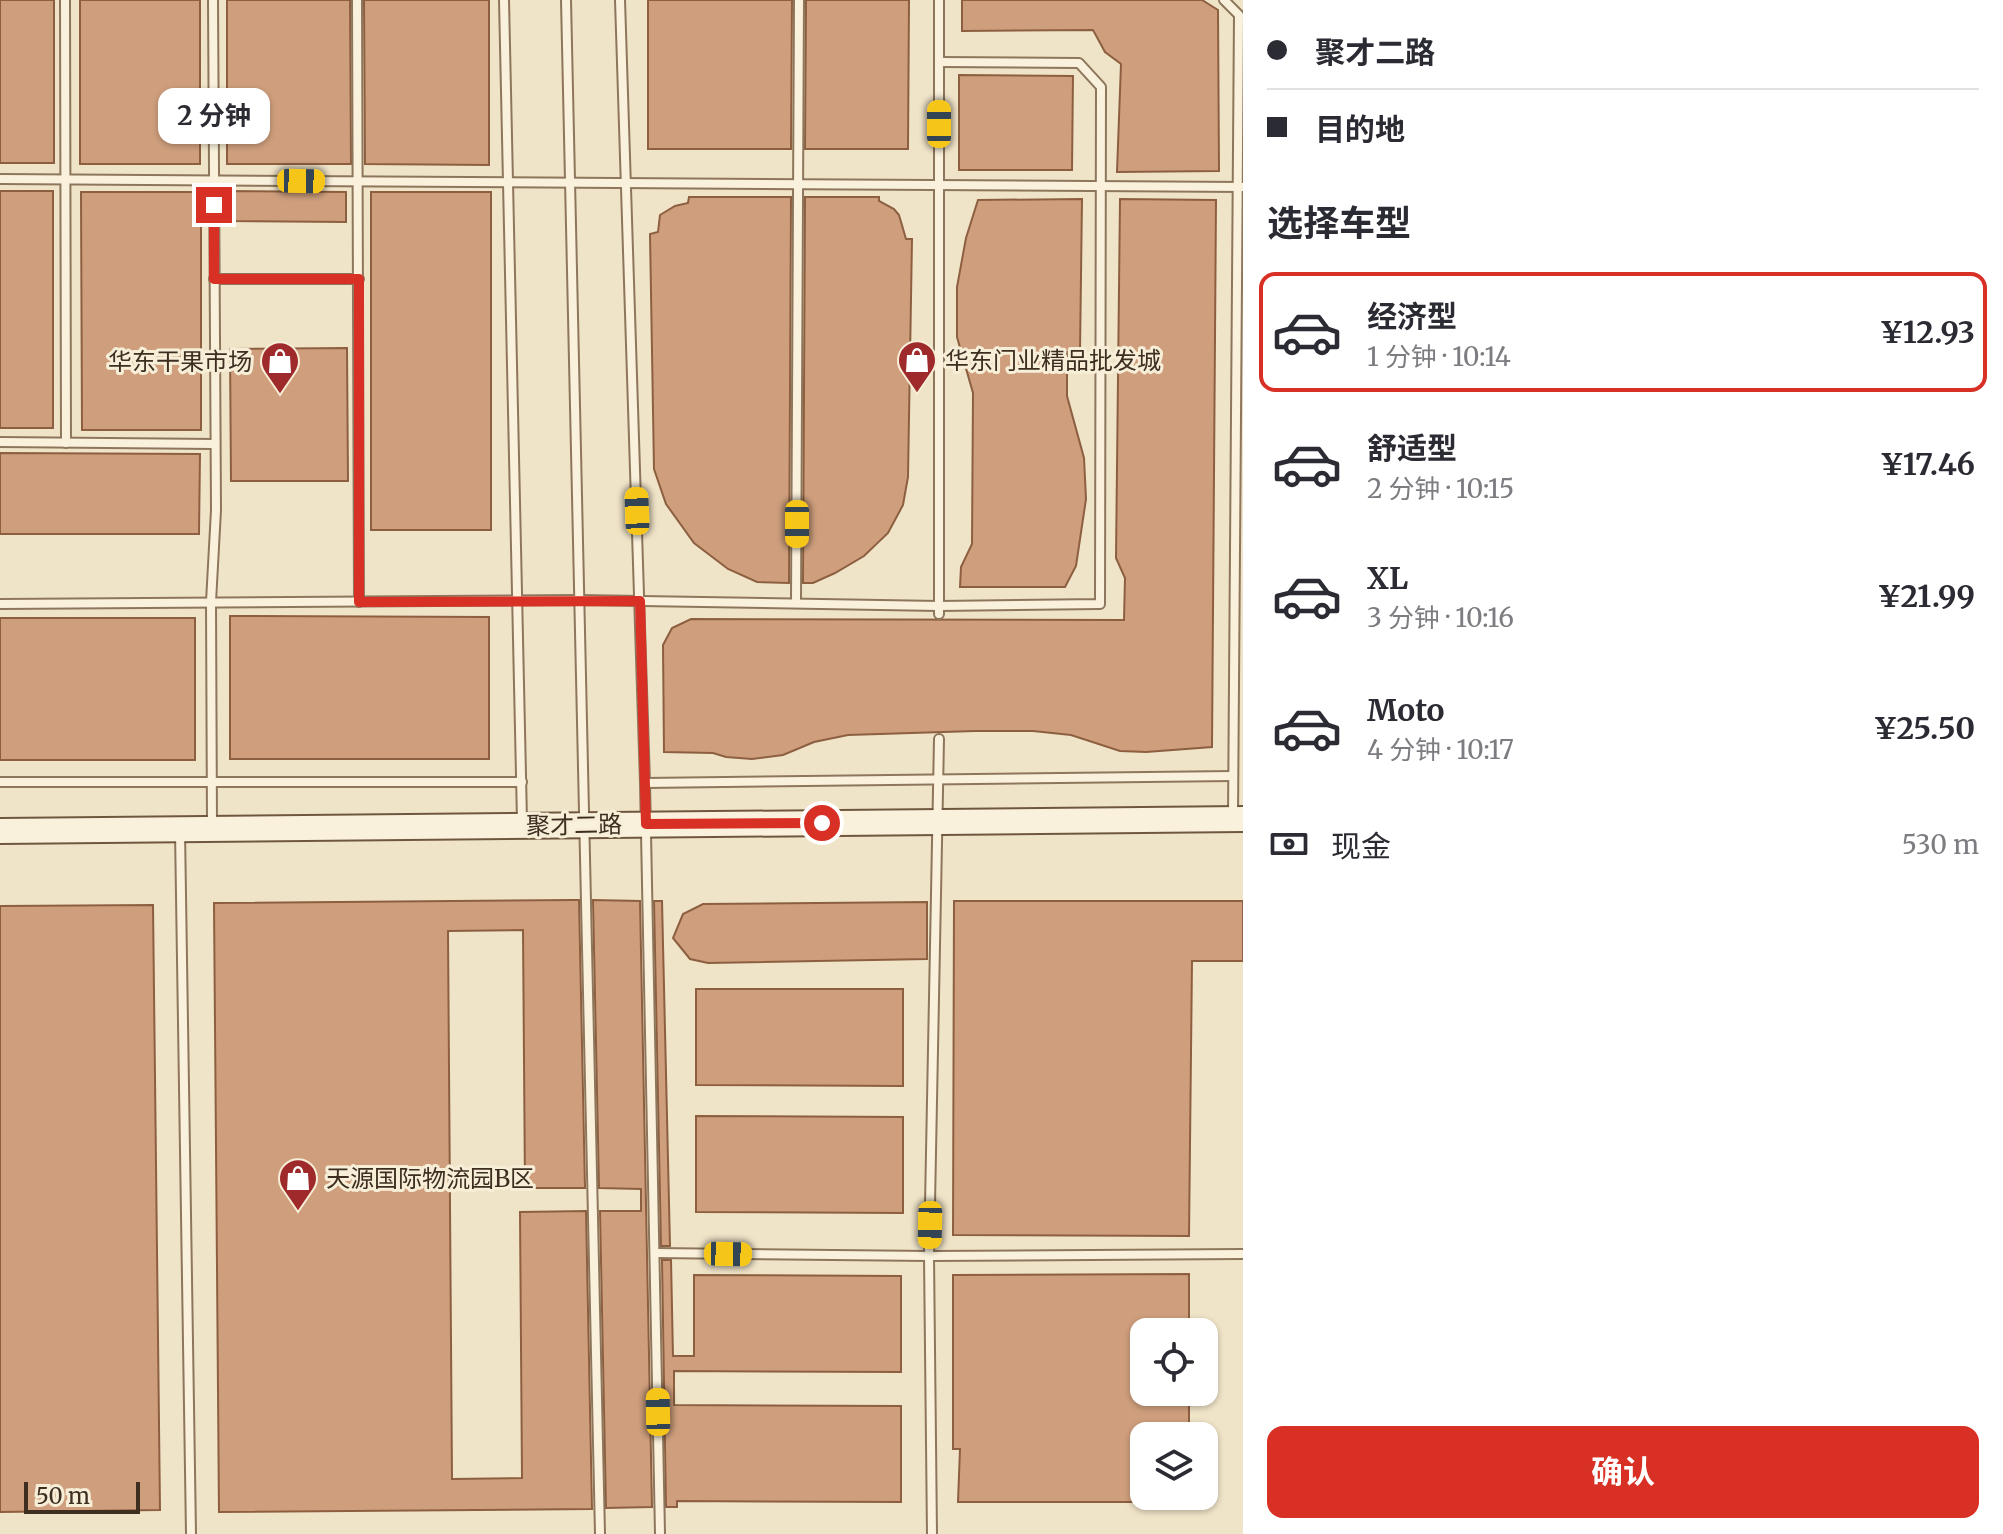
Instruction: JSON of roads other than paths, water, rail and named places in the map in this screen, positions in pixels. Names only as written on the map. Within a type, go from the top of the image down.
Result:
[{"type":"street","name":"聚才二路","points":[[0,831],[1238,819]]},
{"type":"lane","points":[[65,0],[66,443]]},
{"type":"lane","points":[[212,829],[211,602],[216,510],[213,0]]},
{"type":"lane","points":[[357,0],[359,602]]},
{"type":"lane","points":[[504,0],[523,826]]},
{"type":"lane","points":[[566,0],[600,1534]]},
{"type":"lane","points":[[620,0],[645,783],[660,1534]]},
{"type":"lane","points":[[796,603],[799,0]]},
{"type":"lane","points":[[939,0],[939,610]]},
{"type":"lane","points":[[1224,0],[1239,15],[1241,187],[1233,776],[1238,819]]},
{"type":"lane","points":[[0,604],[580,600],[796,603],[939,610],[1100,604],[1101,87],[1079,63],[939,62]]},
{"type":"lane","points":[[0,179],[1241,187]]},
{"type":"lane","points":[[214,279],[359,279]]},
{"type":"lane","points":[[0,442],[215,444]]},
{"type":"lane","points":[[932,1534],[929,1256],[939,739]]},
{"type":"lane","points":[[645,783],[1233,776]]},
{"type":"lane","points":[[0,782],[522,782]]},
{"type":"lane","points":[[180,829],[191,1534]]},
{"type":"lane","points":[[655,1253],[929,1256],[1243,1254]]},
{"type":"place","name":"华东门业精品批发城","points":[[917,394]]},
{"type":"place","name":"华东干果市场","points":[[280,395]]},
{"type":"place","name":"天源国际物流园B区","points":[[298,1212]]}]
